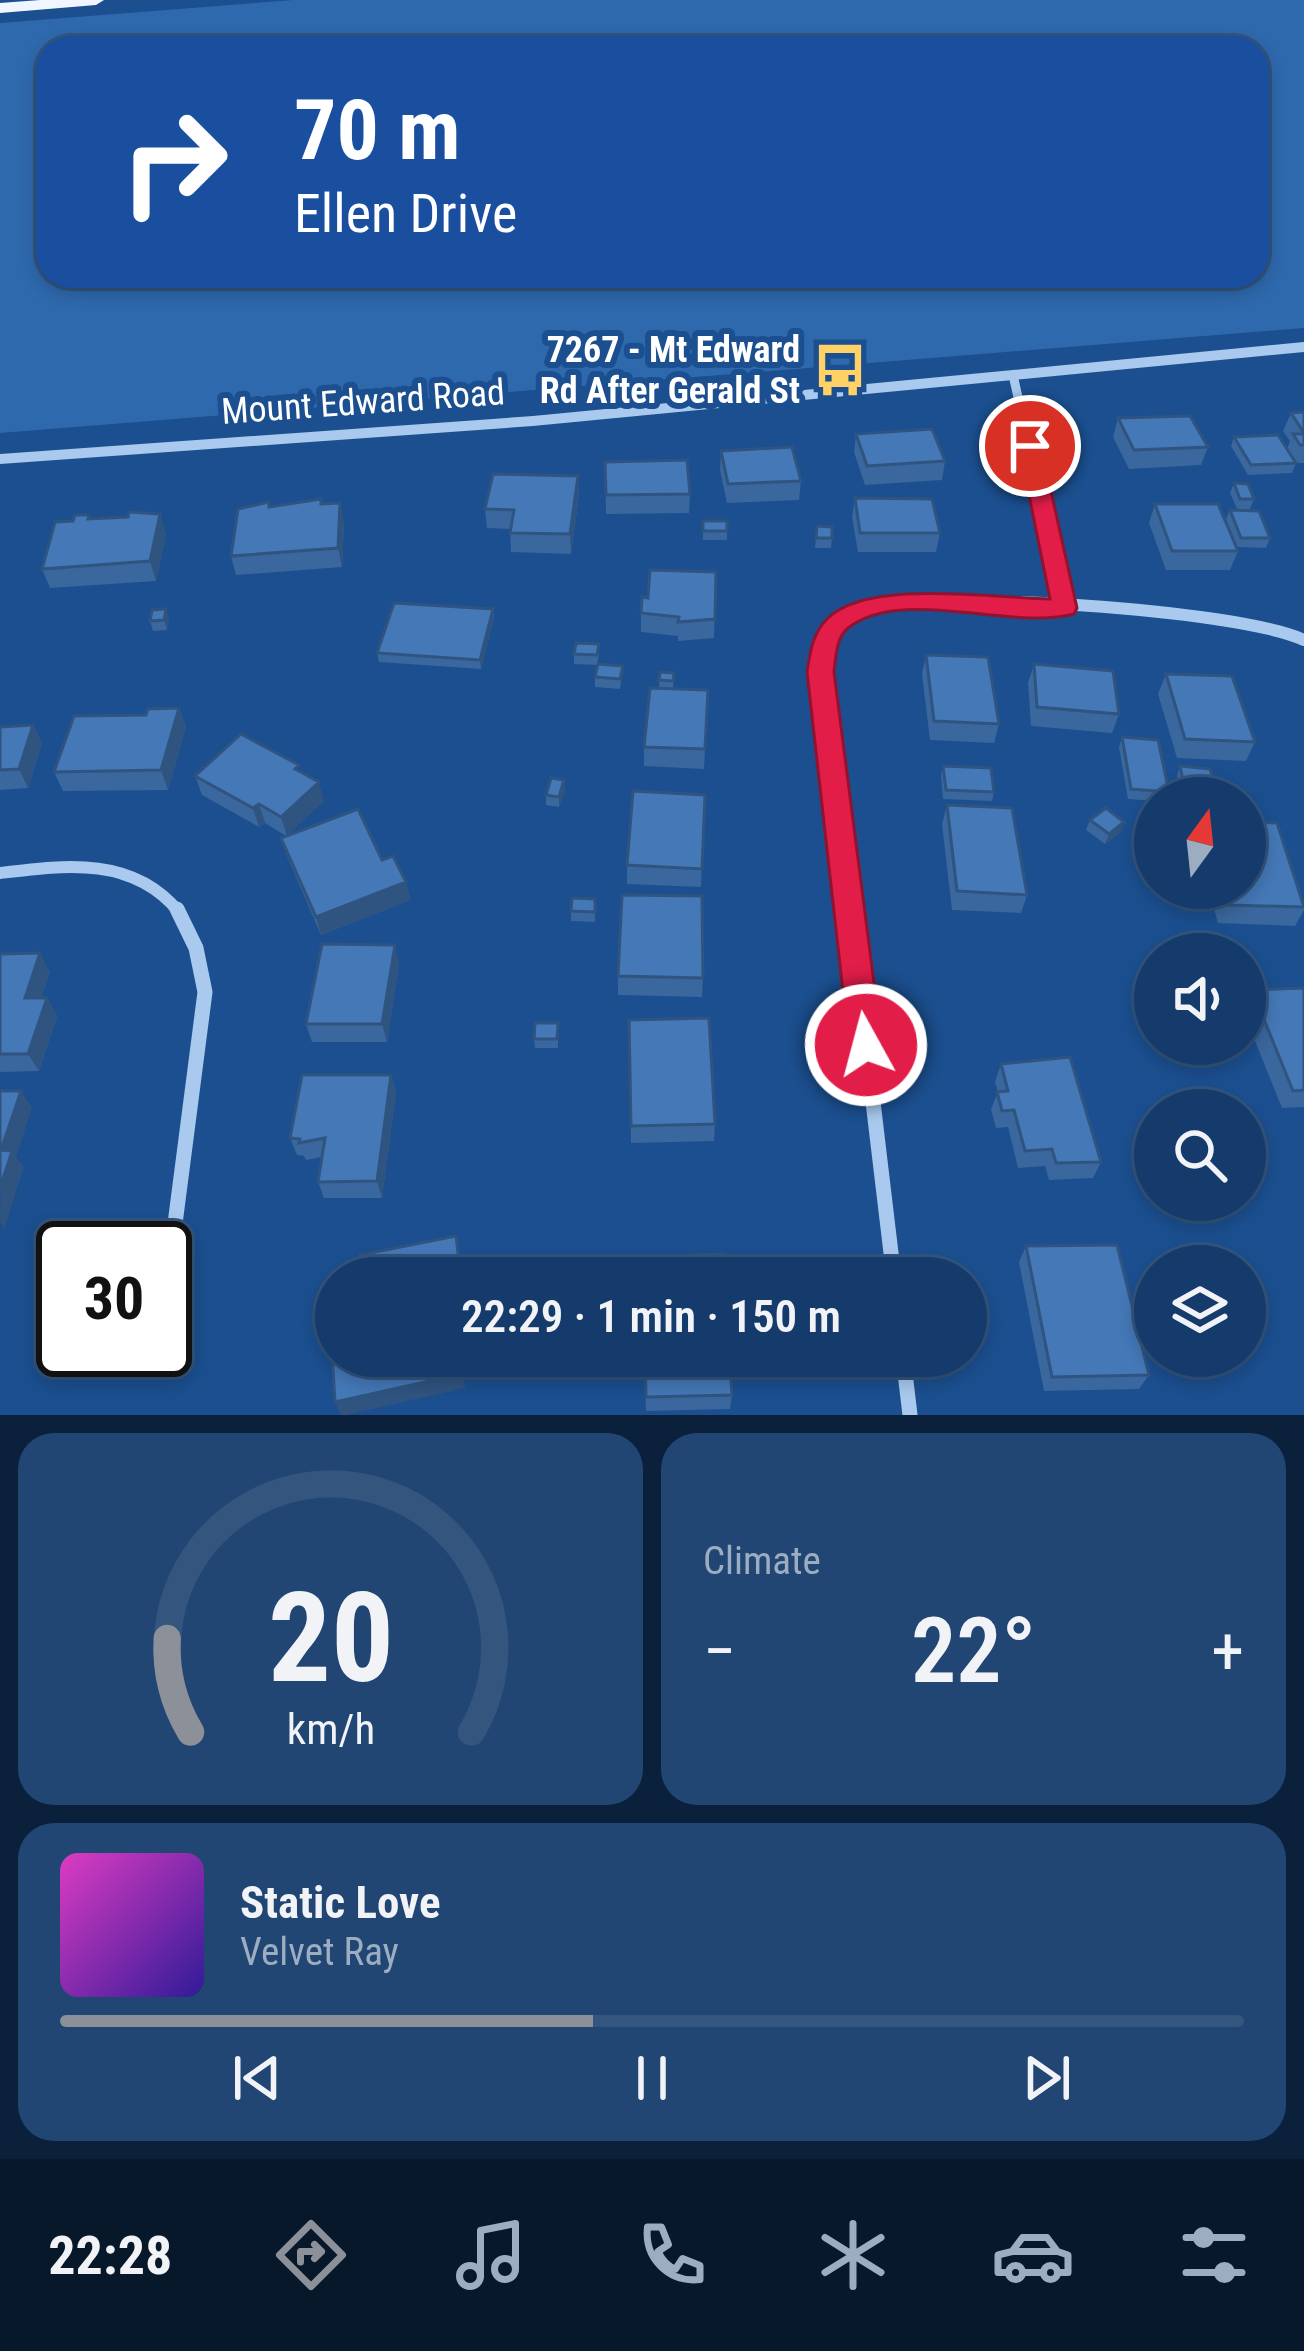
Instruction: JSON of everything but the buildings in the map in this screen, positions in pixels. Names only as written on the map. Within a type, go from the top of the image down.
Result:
[{"type":"main road","points":[[0,8],[96,0]]},
{"type":"street","name":"Mount Edward Road","points":[[0,459],[533,421],[1304,347]]},
{"type":"street","points":[[1013,375],[1065,608]]},
{"type":"street","points":[[891,1257],[820,672],[826,640],[838,623],[877,603],[1065,608],[1270,626],[1304,640]]},
{"type":"street","points":[[0,873],[74,862],[123,871],[159,888],[183,913],[199,947],[206,992],[176,1221]]},
{"type":"street","points":[[905,1377],[910,1415]]},
{"type":"shaded area","points":[[293,0],[1304,0],[1304,328],[0,433],[0,23]]},
{"type":"place","name":"7267 - Mt Edward Rd After Gerald St","points":[[840,370]]},
{"type":"route","points":[[866,1045],[820,672],[826,640],[838,623],[877,603],[1065,608],[1030,446]]}]
